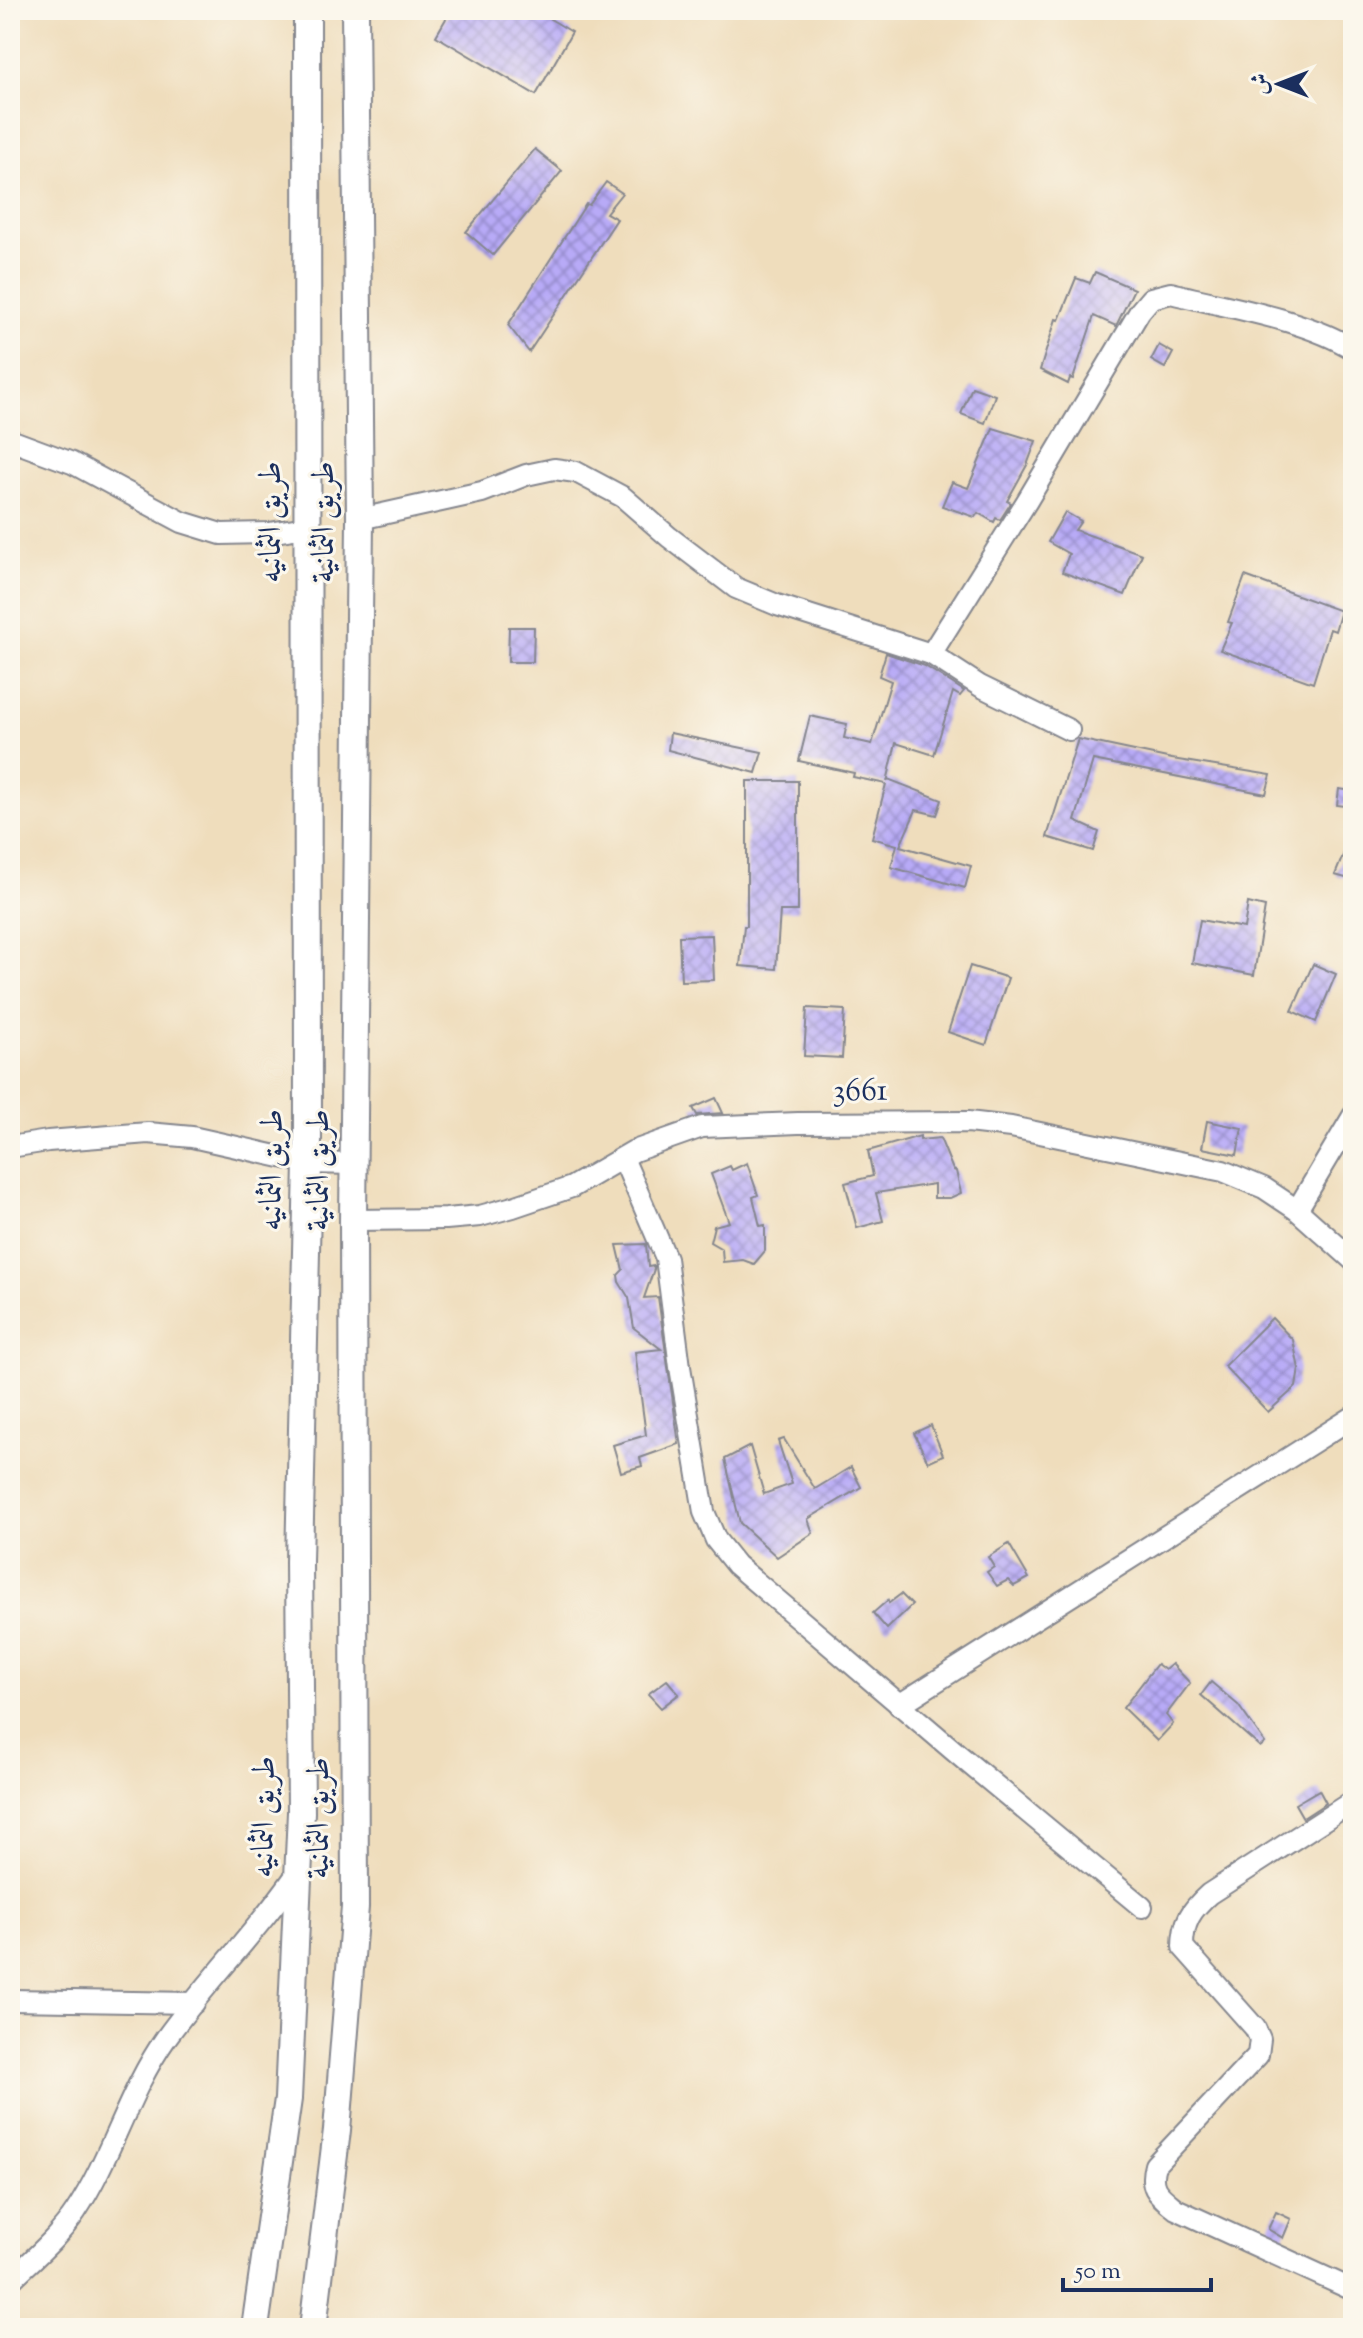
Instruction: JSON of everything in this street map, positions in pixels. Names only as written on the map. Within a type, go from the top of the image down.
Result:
[{"type":"street","name":"طريق الثمانيه","points":[[255,2328],[288,2099],[301,1812],[299,1562],[308,1163],[307,10]]},
{"type":"street","name":"طريق الثمانية","points":[[313,2328],[337,2130],[355,1907],[353,1220],[360,519],[355,10]]},
{"type":"street","points":[[931,654],[1140,311],[1151,298],[1171,293],[1288,323],[1340,341],[1353,349]]},
{"type":"street","points":[[10,440],[72,463],[182,522],[221,534],[269,533],[306,527]]},
{"type":"street","points":[[360,519],[482,492],[526,475],[554,469],[576,472],[623,497],[736,588],[777,605],[931,654],[980,686],[1069,730]]},
{"type":"street","points":[[1297,1210],[1353,1116]]},
{"type":"street","name":"3661","points":[[353,1220],[480,1216],[572,1187],[634,1151],[702,1127],[968,1122],[1011,1127],[1223,1171],[1264,1188],[1297,1210],[1353,1260]]},
{"type":"street","points":[[10,1147],[148,1133],[192,1137],[308,1163],[354,1164]]},
{"type":"street","points":[[623,1158],[666,1258],[704,1512],[716,1540],[736,1565],[1142,1907]]},
{"type":"street","points":[[899,1705],[1353,1417]]},
{"type":"street","points":[[1353,1801],[1209,1894],[1191,1911],[1183,1931],[1183,1947],[1255,2028],[1260,2039],[1258,2055],[1155,2165],[1151,2178],[1156,2192],[1176,2209],[1353,2290]]},
{"type":"street","points":[[10,2281],[44,2249],[76,2212],[105,2157],[138,2081],[166,2038],[276,1905],[298,1872]]},
{"type":"street","points":[[10,2000],[194,2003]]},
{"type":"building","points":[[451,10],[535,10],[572,32],[536,95],[436,36]]},
{"type":"building","points":[[535,149],[562,171],[493,255],[466,232]]},
{"type":"building","points":[[606,182],[622,193],[606,213],[617,219],[529,352],[508,325],[586,204],[589,205]]},
{"type":"building","points":[[1095,272],[1134,289],[1116,326],[1094,316],[1073,379],[1070,378],[1068,384],[1040,370],[1056,319],[1059,320],[1076,278],[1090,283]]},
{"type":"building","points":[[1159,345],[1173,353],[1165,368],[1151,360]]},
{"type":"building","points":[[972,387],[995,395],[985,423],[961,414]]},
{"type":"building","points":[[993,428],[1036,441],[1007,501],[1011,503],[1000,520],[996,518],[994,522],[978,513],[975,517],[942,506],[952,482],[968,488]]},
{"type":"building","points":[[1065,512],[1081,521],[1075,530],[1142,554],[1125,595],[1062,572],[1069,554],[1048,542]]},
{"type":"building","points":[[1245,576],[1341,611],[1335,631],[1330,629],[1313,683],[1220,650],[1232,623],[1228,622]]},
{"type":"building","points":[[509,627],[534,627],[533,662],[508,662]]},
{"type":"building","points":[[886,653],[925,666],[964,691],[960,696],[953,692],[934,755],[896,743],[887,782],[888,779],[942,800],[937,815],[916,810],[900,846],[971,866],[965,888],[891,867],[897,845],[872,838],[886,784],[853,777],[854,773],[799,761],[810,716],[847,724],[844,738],[872,744],[891,681],[879,676]]},
{"type":"building","points":[[670,733],[762,752],[756,773],[668,750]]},
{"type":"building","points":[[1078,739],[1172,759],[1271,775],[1266,794],[1093,760],[1075,821],[1099,832],[1093,851],[1047,837]]},
{"type":"building","points":[[747,781],[798,781],[798,911],[780,911],[776,969],[740,966],[744,926],[747,926]]},
{"type":"building","points":[[1339,789],[1353,791],[1353,807],[1337,805]]},
{"type":"building","points":[[1353,831],[1353,880],[1335,875]]},
{"type":"building","points":[[1248,903],[1265,907],[1254,975],[1192,963],[1200,920],[1244,928]]},
{"type":"building","points":[[712,935],[714,980],[681,981],[679,936]]},
{"type":"building","points":[[1313,964],[1336,974],[1316,1022],[1292,1011]]},
{"type":"building","points":[[970,966],[1008,978],[986,1045],[948,1032]]},
{"type":"building","points":[[807,1008],[845,1010],[842,1058],[804,1056]]},
{"type":"building","points":[[716,1098],[723,1113],[697,1115],[693,1108]]},
{"type":"building","points":[[1207,1121],[1242,1128],[1237,1155],[1202,1148]]},
{"type":"building","points":[[920,1136],[920,1140],[940,1138],[956,1171],[961,1193],[950,1198],[934,1198],[934,1184],[876,1193],[883,1221],[857,1228],[845,1183],[873,1176],[868,1151]]},
{"type":"building","points":[[747,1163],[758,1195],[753,1197],[760,1226],[765,1225],[765,1251],[754,1264],[743,1260],[723,1262],[722,1249],[710,1242],[714,1226],[729,1222],[711,1174]]},
{"type":"building","points":[[646,1244],[648,1267],[654,1266],[654,1269],[644,1298],[658,1297],[679,1444],[640,1458],[642,1466],[621,1472],[613,1445],[646,1435],[635,1352],[661,1349],[634,1328],[629,1298],[619,1282],[618,1275],[623,1270],[617,1245]]},
{"type":"building","points":[[1272,1318],[1293,1340],[1299,1369],[1296,1387],[1268,1412],[1224,1366]]},
{"type":"building","points":[[931,1425],[943,1455],[928,1462],[914,1433]]},
{"type":"building","points":[[784,1439],[815,1489],[851,1467],[861,1487],[808,1519],[813,1533],[777,1557],[740,1523],[725,1459],[750,1446],[764,1494],[792,1484],[778,1441]]},
{"type":"building","points":[[1009,1544],[1029,1578],[1014,1586],[1008,1580],[997,1586],[987,1572],[994,1567],[988,1557]]},
{"type":"building","points":[[901,1594],[912,1605],[887,1629],[873,1613]]},
{"type":"building","points":[[1157,1664],[1165,1670],[1172,1664],[1190,1683],[1166,1715],[1173,1724],[1157,1741],[1123,1708]]},
{"type":"building","points":[[667,1680],[679,1694],[661,1708],[648,1694]]},
{"type":"building","points":[[1211,1682],[1238,1705],[1265,1743],[1260,1747],[1201,1695]]},
{"type":"building","points":[[1319,1790],[1326,1803],[1303,1818],[1295,1804]]},
{"type":"building","points":[[1276,2212],[1291,2219],[1283,2238],[1268,2229]]}]
